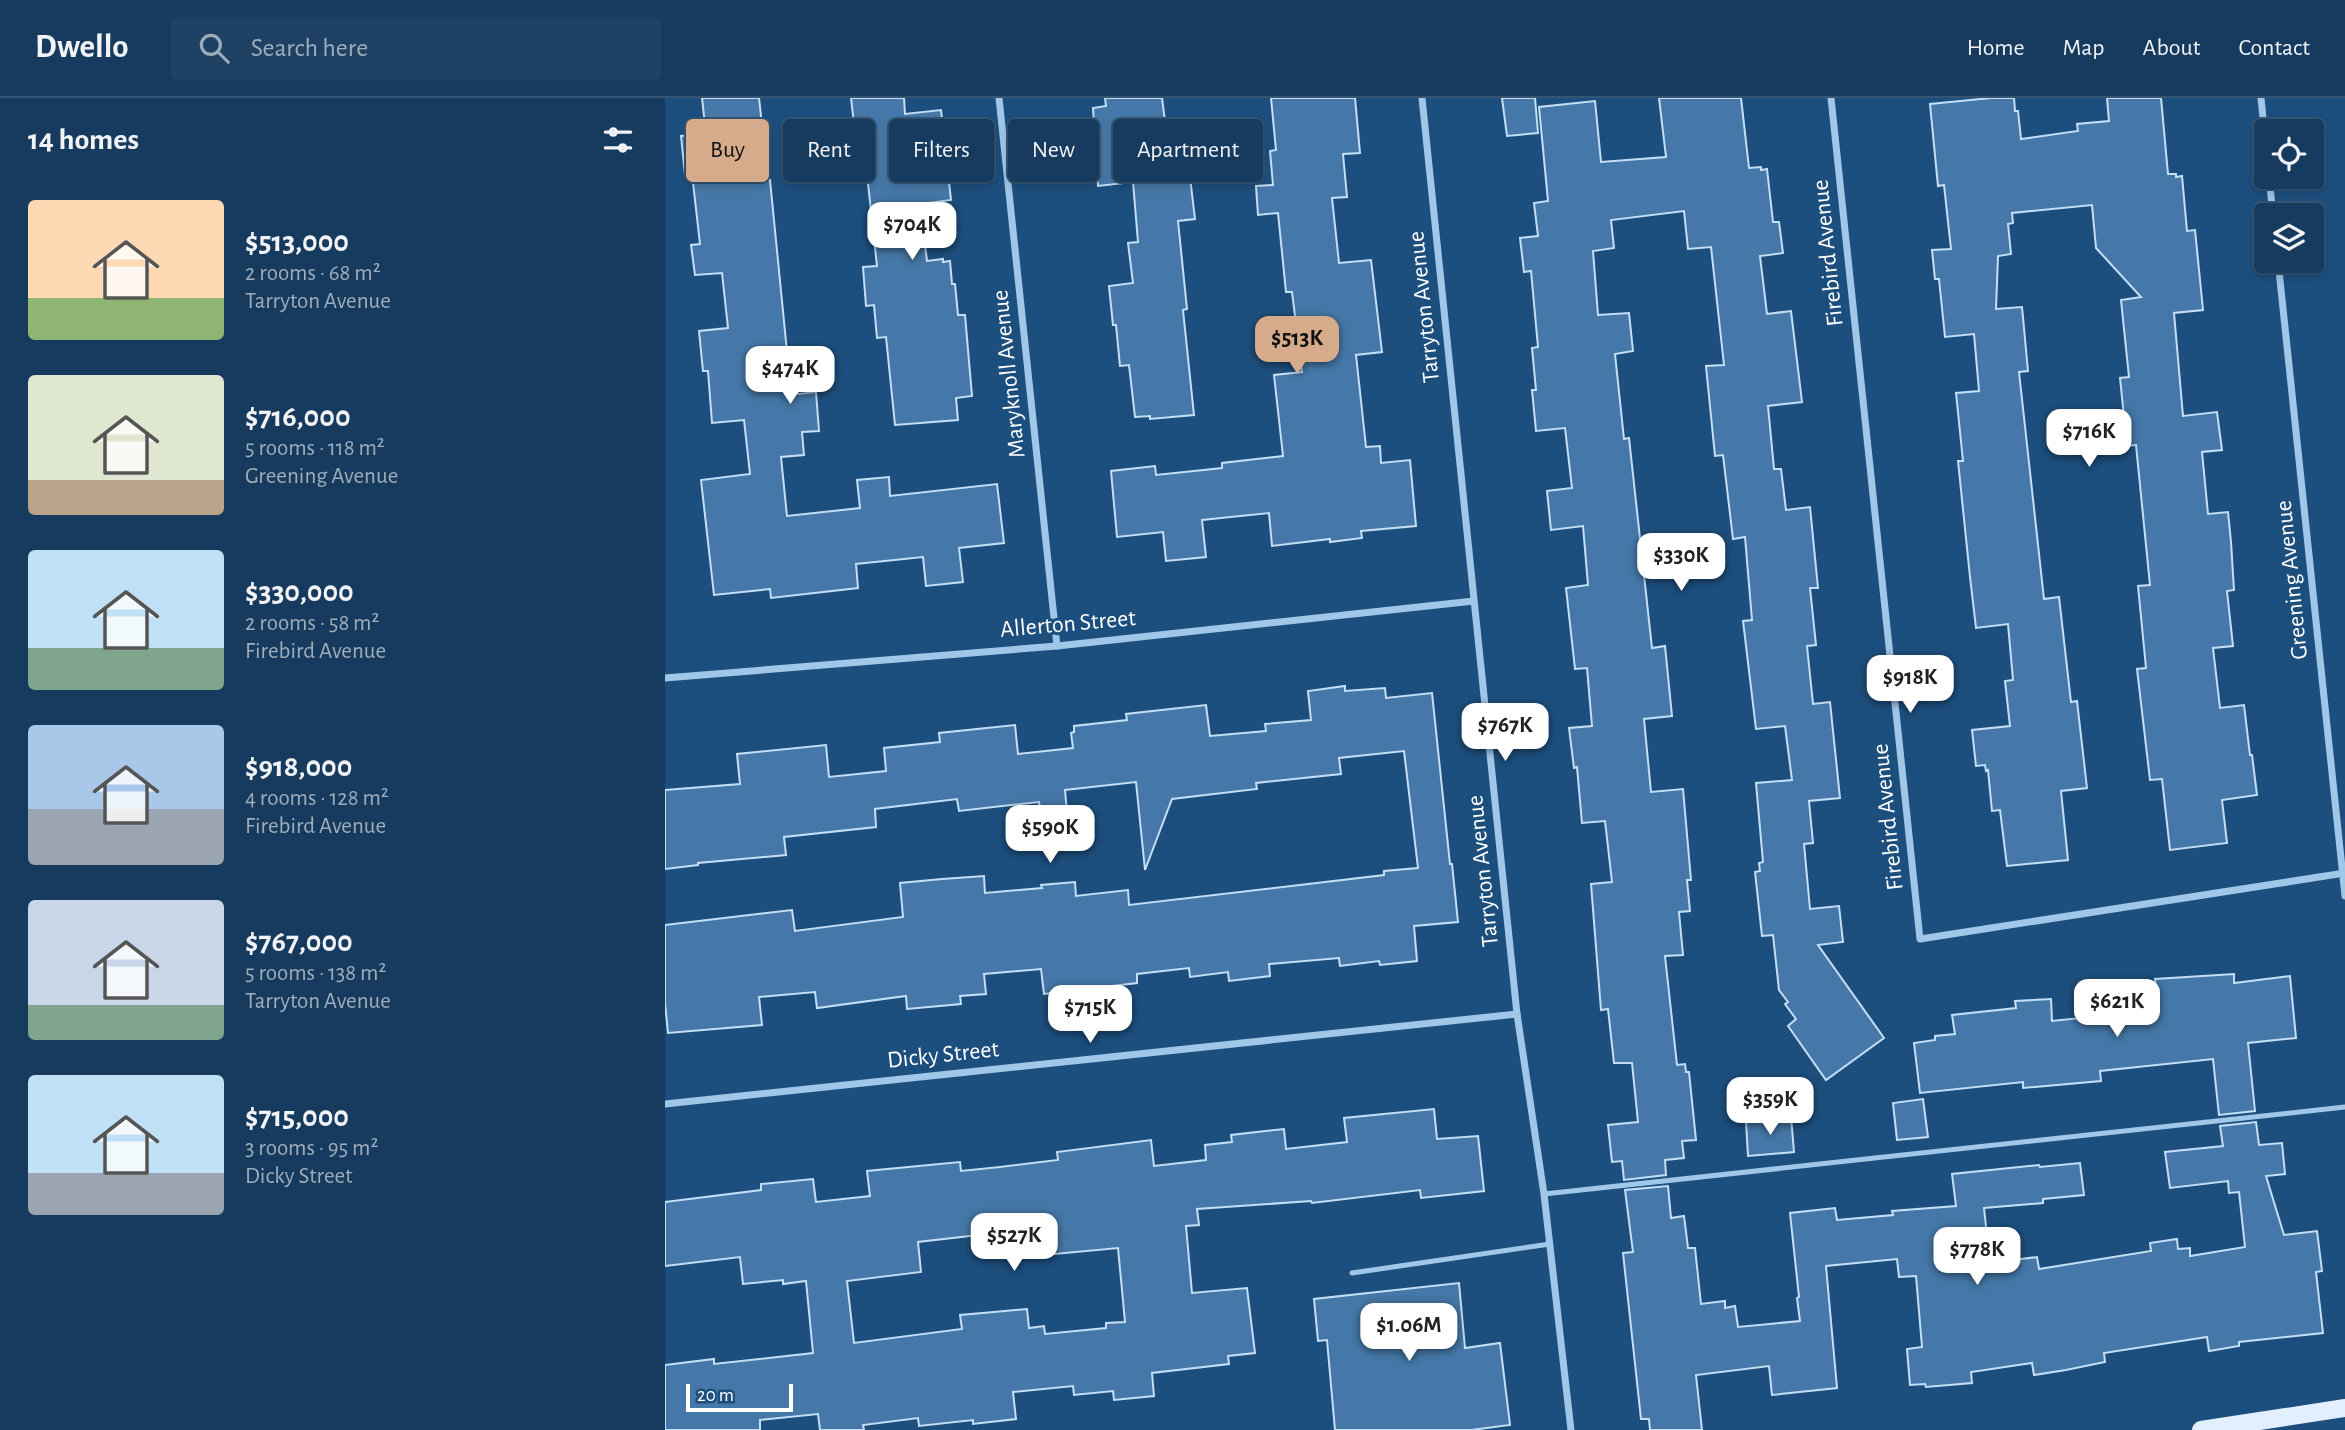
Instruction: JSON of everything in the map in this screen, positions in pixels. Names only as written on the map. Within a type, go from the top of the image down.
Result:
[{"type":"main road","points":[[2201,1430],[2345,1408]]},
{"type":"street","name":"Maryknoll Avenue","points":[[999,98],[1057,646]]},
{"type":"street","name":"Tarryton Avenue","points":[[1422,98],[1517,1014],[1544,1194],[1571,1430]]},
{"type":"street","name":"Firebird Avenue","points":[[1831,98],[1920,939],[2344,874]]},
{"type":"street","points":[[2261,98],[2263,119]]},
{"type":"street","name":"Greening Avenue","points":[[2279,273],[2345,896]]},
{"type":"street","name":"Allerton Street","points":[[665,678],[1057,646],[1473,601]]},
{"type":"street","name":"Dicky Street","points":[[665,1104],[1517,1014]]},
{"type":"lane","points":[[1544,1194],[2345,1107]]},
{"type":"lane","points":[[1352,1273],[1550,1244]]},
{"type":"building","points":[[702,98],[759,98],[761,119],[704,119]]},
{"type":"building","points":[[851,98],[904,98],[905,114],[941,110],[942,119],[889,119],[889,182],[949,182],[951,200],[920,204],[927,261],[950,261],[958,315],[965,315],[972,396],[956,398],[958,420],[895,425],[886,337],[877,338],[874,305],[866,306],[863,267],[877,266],[868,182],[875,182],[875,119],[853,119]]},
{"type":"building","points":[[1105,98],[1162,98],[1165,119],[1113,119],[1113,182],[1133,182],[1098,186],[1099,119],[1094,119],[1093,108],[1106,106]]},
{"type":"building","points":[[1271,98],[1355,98],[1360,153],[1343,154],[1347,197],[1332,198],[1339,263],[1371,260],[1382,352],[1356,355],[1366,447],[1380,446],[1381,463],[1410,460],[1416,526],[1361,531],[1362,538],[1272,546],[1269,513],[1202,520],[1206,557],[1166,561],[1163,532],[1117,537],[1111,471],[1155,466],[1156,475],[1222,468],[1222,463],[1283,456],[1274,375],[1302,372],[1292,292],[1286,292],[1278,213],[1258,215],[1256,186],[1273,185],[1270,151],[1276,150]]},
{"type":"building","points":[[1502,98],[1535,98],[1538,133],[1507,136]]},
{"type":"building","points":[[1659,98],[1741,98],[1749,168],[1767,169],[1773,222],[1779,222],[1783,253],[1760,256],[1767,314],[1791,311],[1802,402],[1768,406],[1774,469],[1781,469],[1786,510],[1810,507],[1818,588],[1810,588],[1816,645],[1807,646],[1813,704],[1830,702],[1840,798],[1809,801],[1813,843],[1804,844],[1810,909],[1839,906],[1843,942],[1818,945],[1884,1038],[1826,1080],[1788,1026],[1796,1019],[1779,990],[1773,935],[1762,936],[1755,872],[1760,871],[1759,863],[1763,862],[1756,783],[1792,780],[1785,726],[1756,729],[1743,621],[1752,620],[1745,537],[1733,539],[1723,455],[1715,456],[1706,366],[1724,365],[1711,247],[1688,249],[1684,211],[1611,220],[1614,248],[1593,251],[1598,315],[1629,313],[1633,351],[1615,354],[1624,439],[1629,438],[1652,648],[1665,646],[1672,716],[1644,719],[1651,792],[1683,789],[1691,880],[1687,880],[1690,911],[1679,912],[1683,955],[1665,956],[1677,1065],[1685,1064],[1686,1072],[1689,1072],[1696,1140],[1682,1141],[1684,1158],[1665,1160],[1666,1175],[1624,1180],[1622,1161],[1612,1162],[1608,1125],[1638,1122],[1632,1063],[1614,1063],[1608,1009],[1601,1010],[1591,884],[1612,882],[1605,821],[1582,823],[1577,767],[1574,768],[1569,728],[1592,726],[1587,668],[1575,669],[1566,588],[1588,585],[1583,526],[1551,530],[1547,491],[1572,488],[1565,428],[1536,431],[1532,348],[1538,347],[1531,271],[1524,272],[1520,238],[1538,236],[1534,203],[1548,201],[1539,107],[1595,101],[1601,162],[1666,157]]},
{"type":"building","points":[[2014,98],[2021,139],[2078,131],[2077,124],[2109,121],[2107,98],[2161,98],[2168,174],[2182,176],[2187,231],[2195,230],[2203,310],[2174,313],[2183,416],[2217,412],[2222,450],[2202,452],[2208,514],[2228,512],[2231,542],[2234,590],[2227,591],[2233,646],[2213,648],[2220,708],[2244,705],[2257,795],[2222,800],[2227,843],[2170,850],[2162,779],[2150,780],[2137,669],[2146,668],[2138,586],[2150,585],[2136,445],[2127,446],[2120,378],[2129,377],[2121,300],[2141,297],[2096,248],[2092,205],[2012,213],[2013,223],[2008,224],[2011,254],[1998,256],[1996,309],[2022,307],[2028,371],[2019,372],[2044,599],[2059,597],[2071,702],[2077,701],[2087,788],[2061,791],[2068,860],[2007,866],[2000,810],[1992,811],[1988,770],[1986,771],[1985,765],[1976,766],[1972,730],[2010,726],[2005,681],[2013,680],[2008,624],[1976,628],[1970,577],[1958,461],[1963,461],[1956,393],[1979,391],[1974,334],[1945,337],[1939,279],[1935,279],[1932,250],[1951,249],[1944,185],[1938,186],[1930,104]]},
{"type":"building","points":[[681,136],[686,136],[685,175]]},
{"type":"building","points":[[770,180],[791,392],[816,392],[819,431],[802,432],[804,455],[781,457],[787,516],[860,508],[857,480],[889,477],[890,496],[997,484],[1004,543],[959,548],[963,582],[926,586],[923,557],[856,564],[858,588],[771,598],[770,589],[714,595],[701,480],[750,474],[744,420],[712,423],[708,371],[703,371],[699,331],[728,328],[722,273],[695,275],[691,245],[700,244],[693,182]]},
{"type":"building","points":[[1133,182],[1191,182],[1195,219],[1178,221],[1187,309],[1183,310],[1194,415],[1150,419],[1150,416],[1135,417],[1129,365],[1120,366],[1109,286],[1133,283],[1128,243],[1138,242]]},
{"type":"building","points":[[1345,686],[1345,691],[1385,688],[1386,698],[1432,693],[1458,922],[1414,926],[1417,961],[1380,965],[1379,961],[1340,966],[1339,958],[1269,964],[1270,976],[1229,981],[1228,972],[1190,977],[1189,968],[1137,974],[1137,983],[1044,994],[1041,969],[984,974],[986,994],[960,996],[961,1004],[907,1009],[906,996],[817,1008],[815,992],[759,997],[762,1025],[668,1033],[665,1003],[665,925],[792,910],[795,931],[903,917],[900,883],[942,879],[984,876],[985,893],[1075,882],[1076,896],[1128,890],[1129,905],[1384,875],[1384,871],[1418,868],[1404,751],[1339,758],[1341,774],[1256,783],[1257,789],[1172,799],[1145,870],[1136,782],[1065,790],[1068,823],[1042,826],[1039,802],[959,811],[957,799],[875,809],[876,827],[784,837],[786,855],[698,863],[665,869],[665,790],[740,784],[737,754],[826,745],[829,777],[886,771],[884,748],[940,742],[939,733],[1015,725],[1018,754],[1073,748],[1071,733],[1074,732],[1074,726],[1127,720],[1126,714],[1206,705],[1210,736],[1266,731],[1265,724],[1311,720],[1308,691]]},
{"type":"building","points":[[2234,974],[2234,983],[2290,976],[2296,1038],[2248,1043],[2255,1111],[2219,1115],[2213,1059],[2100,1071],[2101,1081],[2023,1088],[2023,1082],[1920,1093],[1914,1043],[1935,1040],[1935,1036],[1955,1034],[1952,1015],[2016,1008],[2015,1001],[2051,999],[2052,1021],[2158,1010],[2155,979]]},
{"type":"building","points":[[1923,1099],[1928,1137],[1897,1140],[1893,1103]]},
{"type":"building","points":[[1434,1109],[1437,1139],[1478,1136],[1484,1191],[1421,1198],[1420,1190],[1312,1203],[1197,1209],[1199,1225],[1186,1226],[1192,1293],[1247,1288],[1255,1353],[1228,1356],[1229,1364],[1152,1373],[1154,1396],[1114,1400],[1113,1391],[1074,1395],[1073,1386],[1013,1392],[1016,1419],[919,1426],[918,1418],[863,1425],[864,1430],[820,1430],[818,1414],[760,1420],[760,1430],[665,1430],[665,1365],[714,1359],[714,1364],[813,1353],[806,1281],[743,1284],[740,1257],[665,1266],[665,1202],[761,1190],[761,1184],[813,1179],[816,1202],[870,1196],[867,1171],[960,1162],[961,1171],[1000,1167],[1058,1160],[1057,1152],[1151,1140],[1154,1166],[1206,1160],[1205,1145],[1232,1142],[1231,1135],[1284,1129],[1286,1149],[1347,1142],[1344,1118]],"holes":[[[1041,1228],[1044,1255],[1118,1248],[1125,1322],[1106,1323],[1106,1328],[1045,1334],[1044,1326],[1029,1328],[1027,1309],[960,1315],[962,1329],[854,1343],[847,1281],[921,1272],[918,1242]]]},
{"type":"building","points":[[1791,1116],[1794,1152],[1748,1156],[1746,1122]]},
{"type":"building","points":[[2256,1122],[2259,1145],[2282,1143],[2285,1174],[2266,1176],[2284,1235],[2317,1231],[2322,1271],[2316,1272],[2323,1333],[2239,1342],[2239,1346],[2209,1351],[2207,1337],[2104,1353],[2105,1362],[2066,1370],[2034,1375],[2032,1363],[1971,1372],[1972,1383],[1926,1387],[1925,1384],[1910,1385],[1907,1349],[1922,1347],[1916,1276],[1899,1277],[1897,1259],[1826,1266],[1837,1388],[1772,1395],[1769,1366],[1696,1375],[1702,1430],[1650,1430],[1649,1419],[1641,1419],[1623,1253],[1633,1252],[1625,1190],[1668,1186],[1671,1218],[1684,1216],[1688,1248],[1695,1248],[1701,1304],[1725,1301],[1725,1308],[1735,1306],[1738,1327],[1800,1321],[1790,1213],[1835,1208],[1837,1220],[1893,1215],[1892,1211],[1956,1206],[1952,1174],[2080,1163],[2084,1195],[2043,1199],[2043,1203],[1984,1208],[1990,1263],[2037,1257],[2039,1269],[2151,1251],[2150,1243],[2177,1239],[2178,1249],[2190,1248],[2190,1256],[2245,1247],[2239,1192],[2229,1193],[2228,1181],[2170,1188],[2165,1152],[2223,1146],[2220,1126]]},
{"type":"building","points":[[1459,1283],[1465,1348],[1500,1343],[1510,1425],[1471,1430],[1335,1430],[1327,1340],[1318,1341],[1314,1299]]}]
